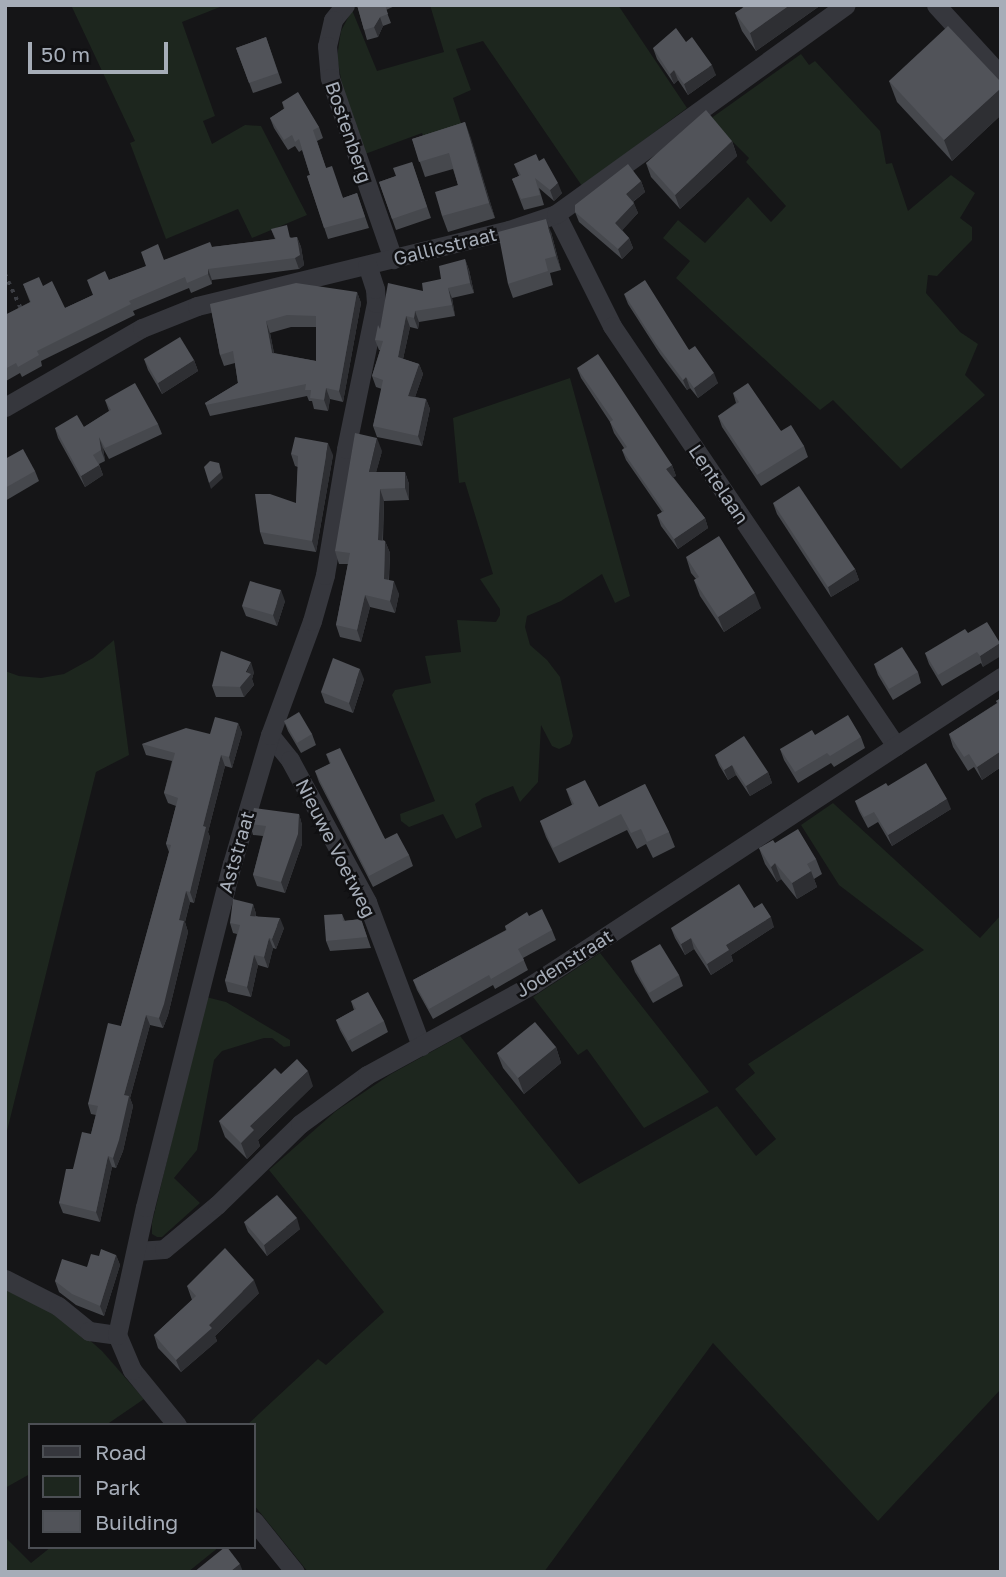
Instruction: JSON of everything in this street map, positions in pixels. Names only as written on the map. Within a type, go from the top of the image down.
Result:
[{"type":"street","name":"Bostenberg","points":[[345,5],[333,20],[327,46],[330,78],[393,259]]},
{"type":"street","name":"Gallicstraat","points":[[5,407],[64,371],[169,316],[197,306],[509,230],[556,214],[846,5]]},
{"type":"street","points":[[936,5],[1001,76]]},
{"type":"street","name":"Lentelaan","points":[[556,214],[612,326],[896,746]]},
{"type":"street","name":"Aststraat","points":[[117,1335],[198,992],[270,735],[312,621],[325,575],[346,449],[376,303],[375,289],[367,265]]},
{"type":"street","name":"Jodenstraat","points":[[137,1251],[164,1249],[217,1205],[300,1125],[367,1075],[533,984],[1001,677]]},
{"type":"street","name":"Nieuwe Voetweg","points":[[270,735],[290,760],[367,902],[421,1046]]},
{"type":"street","points":[[5,1279],[58,1306],[89,1331],[117,1335],[132,1370],[175,1423]]},
{"type":"street","points":[[256,1523],[295,1572]]},
{"type":"path","points":[[5,274],[26,320]]},
{"type":"green space","points":[[71,5],[225,5],[182,22],[215,116],[203,121],[212,144],[245,125],[261,126],[307,215],[252,238],[238,209],[166,239],[130,143],[135,141]]},
{"type":"green space","points":[[430,5],[618,5],[687,108],[582,186],[483,41],[456,49],[471,90],[453,98],[466,139],[429,149],[422,133],[365,154],[343,90],[337,57],[341,31],[352,10],[377,71],[444,52]]},
{"type":"green space","points":[[801,54],[809,65],[815,61],[880,131],[886,164],[892,163],[908,211],[951,175],[975,193],[960,218],[972,227],[972,240],[937,276],[928,275],[926,293],[960,332],[978,344],[965,375],[985,395],[901,469],[833,400],[820,410],[676,278],[690,261],[663,238],[678,220],[705,243],[748,197],[771,222],[786,206],[746,162],[749,158],[710,119]]},
{"type":"green space","points":[[570,378],[630,596],[615,603],[602,574],[561,601],[527,616],[525,627],[530,645],[547,660],[560,677],[573,736],[570,744],[559,749],[552,746],[541,725],[538,782],[520,802],[513,786],[483,798],[475,804],[482,827],[456,839],[443,814],[409,827],[401,821],[400,814],[435,801],[392,695],[395,690],[431,683],[425,656],[461,652],[457,620],[496,622],[500,615],[500,609],[480,579],[493,574],[465,482],[459,483],[453,418]]},
{"type":"green space","points":[[114,640],[129,755],[96,772],[5,1139],[5,671],[19,676],[41,678],[64,674],[93,658]]},
{"type":"green space","points":[[833,803],[980,938],[1001,915],[1001,1389],[878,1521],[713,1343],[544,1572],[308,1572],[256,1507],[256,1423],[249,1423],[318,1359],[326,1365],[384,1312],[269,1170],[336,1111],[391,1074],[460,1036],[579,1184],[717,1106],[756,1156],[776,1139],[735,1089],[755,1073],[748,1064],[924,950],[839,885],[801,825]]},
{"type":"green space","points":[[600,953],[709,1092],[644,1128],[587,1049],[578,1055],[533,997]]},
{"type":"green space","points":[[206,997],[226,1002],[290,1040],[290,1046],[284,1047],[272,1038],[264,1038],[222,1051],[214,1060],[197,1150],[174,1178],[200,1203],[162,1237],[157,1237],[152,1234],[152,1223]]},
{"type":"green space","points":[[5,1286],[70,1323],[102,1351],[144,1399],[109,1423],[28,1423],[28,1475],[5,1488]]},
{"type":"green space","points":[[5,1537],[31,1563],[48,1549],[217,1549],[188,1572],[5,1572]]},
{"type":"building","points":[[357,5],[385,5],[388,14],[380,17],[374,27],[364,30]]},
{"type":"building","points":[[747,5],[790,5],[750,33],[735,13]]},
{"type":"building","points":[[948,26],[1001,82],[1001,88],[944,140],[889,81]]},
{"type":"building","points":[[676,28],[686,42],[692,37],[712,65],[684,84],[674,70],[670,74],[653,48]]},
{"type":"building","points":[[266,37],[278,73],[249,83],[236,48]]},
{"type":"building","points":[[298,92],[319,127],[313,130],[326,168],[332,166],[343,198],[357,193],[365,217],[324,228],[307,176],[310,175],[299,139],[295,142],[292,135],[284,140],[270,118],[285,108],[282,102]]},
{"type":"building","points":[[706,110],[732,141],[675,195],[646,163]]},
{"type":"building","points":[[465,122],[489,203],[442,216],[435,192],[458,185],[449,153],[419,162],[412,139]]},
{"type":"building","points":[[536,154],[539,161],[544,158],[558,183],[550,190],[535,178],[540,195],[521,199],[512,179],[521,175],[514,164]]},
{"type":"building","points":[[412,162],[427,207],[392,219],[379,182],[396,176],[393,168]]},
{"type":"building","points":[[628,164],[641,181],[626,194],[634,203],[615,223],[629,238],[618,249],[575,212],[575,205]]},
{"type":"building","points":[[546,219],[556,256],[545,259],[548,271],[508,284],[498,232]]},
{"type":"building","points":[[287,225],[290,238],[297,237],[300,255],[295,258],[208,269],[208,274],[187,283],[185,277],[129,301],[131,304],[37,351],[39,355],[18,367],[16,363],[5,369],[5,315],[31,302],[23,284],[39,277],[43,286],[52,281],[65,308],[93,295],[87,280],[105,271],[109,280],[146,266],[141,252],[158,244],[164,260],[210,242],[212,247],[276,239],[271,229]]},
{"type":"building","points":[[465,259],[470,283],[448,288],[452,305],[415,311],[414,318],[406,316],[398,357],[419,364],[408,396],[426,399],[418,436],[373,426],[383,380],[372,376],[383,341],[375,340],[378,325],[380,329],[388,283],[423,291],[422,283],[441,279],[439,266]]},
{"type":"building","points":[[645,280],[689,350],[695,346],[714,373],[694,388],[686,377],[683,380],[656,344],[624,294]]},
{"type":"building","points":[[296,283],[357,292],[339,391],[326,388],[324,400],[310,398],[311,390],[305,390],[306,384],[206,405],[205,403],[238,383],[233,351],[220,355],[210,304]],"holes":[[[287,315],[316,316],[316,361],[272,353],[266,321]]]},
{"type":"building","points":[[180,337],[194,360],[158,383],[144,359]]},
{"type":"building","points":[[598,354],[672,465],[666,469],[705,518],[674,539],[657,515],[664,511],[622,450],[627,447],[610,422],[613,420],[577,368]]},
{"type":"building","points":[[135,383],[158,424],[105,448],[99,437],[101,450],[93,455],[99,465],[81,476],[55,428],[77,415],[84,427],[111,410],[105,400]]},
{"type":"building","points":[[748,383],[781,431],[791,425],[804,446],[757,475],[718,416],[739,402],[733,393]]},
{"type":"building","points":[[355,433],[377,438],[369,472],[405,472],[405,488],[380,489],[378,540],[385,541],[384,579],[394,581],[390,601],[365,595],[357,630],[336,625],[350,553],[335,551]]},
{"type":"building","points":[[295,437],[328,443],[312,541],[260,532],[255,494],[270,494],[296,503],[298,456],[291,454]]},
{"type":"building","points":[[23,449],[35,471],[5,488],[5,459]]},
{"type":"building","points":[[210,461],[219,463],[221,472],[209,483],[204,467]]},
{"type":"building","points":[[799,486],[855,569],[828,587],[773,503]]},
{"type":"building","points":[[719,536],[755,593],[718,617],[694,580],[699,577],[686,557]]},
{"type":"building","points":[[250,581],[281,590],[273,615],[242,606]]},
{"type":"building","points":[[987,622],[1000,643],[980,656],[977,652],[938,675],[925,653],[965,629],[968,633]]},
{"type":"building","points":[[902,647],[918,672],[889,689],[874,664]]},
{"type":"building","points":[[221,651],[251,662],[246,672],[251,674],[240,687],[212,686]]},
{"type":"building","points":[[333,658],[360,669],[349,703],[321,692]]},
{"type":"building","points":[[1001,698],[1001,751],[977,767],[969,754],[964,757],[949,734],[998,703],[996,701]]},
{"type":"building","points":[[299,712],[312,734],[297,743],[284,721]]},
{"type":"building","points":[[848,715],[861,737],[830,756],[827,753],[795,772],[780,749],[812,730],[815,735]]},
{"type":"building","points":[[215,717],[238,723],[229,757],[221,755],[190,892],[186,891],[179,920],[184,921],[164,1004],[159,1018],[146,1015],[124,1095],[129,1096],[119,1140],[113,1158],[108,1156],[96,1212],[59,1203],[66,1169],[73,1169],[82,1132],[91,1134],[98,1106],[88,1104],[108,1023],[121,1026],[171,845],[166,844],[178,798],[164,793],[175,753],[142,744],[186,728],[210,734]]},
{"type":"building","points":[[744,736],[768,772],[746,786],[732,765],[724,770],[715,755]]},
{"type":"building","points":[[340,748],[385,839],[397,833],[409,855],[369,876],[315,771],[331,763],[326,754]]},
{"type":"building","points":[[926,763],[947,799],[888,835],[874,812],[864,817],[855,801],[886,783],[888,786]]},
{"type":"building","points":[[585,780],[599,807],[645,784],[669,832],[647,842],[641,829],[631,833],[621,814],[553,848],[540,821],[574,804],[566,789]]},
{"type":"building","points":[[254,808],[299,814],[298,834],[281,882],[253,875],[266,826],[250,824]]},
{"type":"building","points":[[798,829],[816,859],[807,864],[811,871],[792,883],[775,863],[771,867],[759,848],[773,840],[775,843]]},
{"type":"building","points":[[739,884],[754,908],[762,903],[771,917],[726,945],[729,950],[707,964],[691,938],[681,944],[671,928]]},
{"type":"building","points":[[233,899],[253,904],[250,916],[280,918],[272,939],[269,938],[264,957],[254,955],[247,987],[225,981],[240,925],[230,923]]},
{"type":"building","points":[[542,909],[552,930],[518,949],[524,960],[491,979],[489,975],[429,1009],[413,980],[507,930],[505,926],[527,912],[529,916]]},
{"type":"building","points":[[342,914],[343,921],[361,919],[367,937],[326,941],[324,915]]},
{"type":"building","points":[[660,944],[679,975],[649,993],[631,961]]},
{"type":"building","points":[[368,992],[384,1021],[348,1041],[336,1020],[356,1009],[351,1001]]},
{"type":"building","points":[[535,1022],[556,1047],[518,1078],[497,1053]]},
{"type":"building","points":[[297,1059],[308,1071],[250,1126],[254,1130],[241,1143],[219,1121],[275,1068],[281,1074]]},
{"type":"building","points":[[277,1195],[297,1218],[264,1245],[244,1222]]},
{"type":"building","points":[[225,1248],[254,1280],[209,1325],[212,1328],[176,1360],[154,1335],[196,1296],[187,1286]]},
{"type":"building","points":[[101,1249],[116,1255],[100,1306],[72,1294],[55,1281],[62,1259],[87,1267],[91,1254],[99,1256]]},
{"type":"building","points":[[223,1549],[229,1549],[240,1564],[230,1572],[194,1572]]}]
